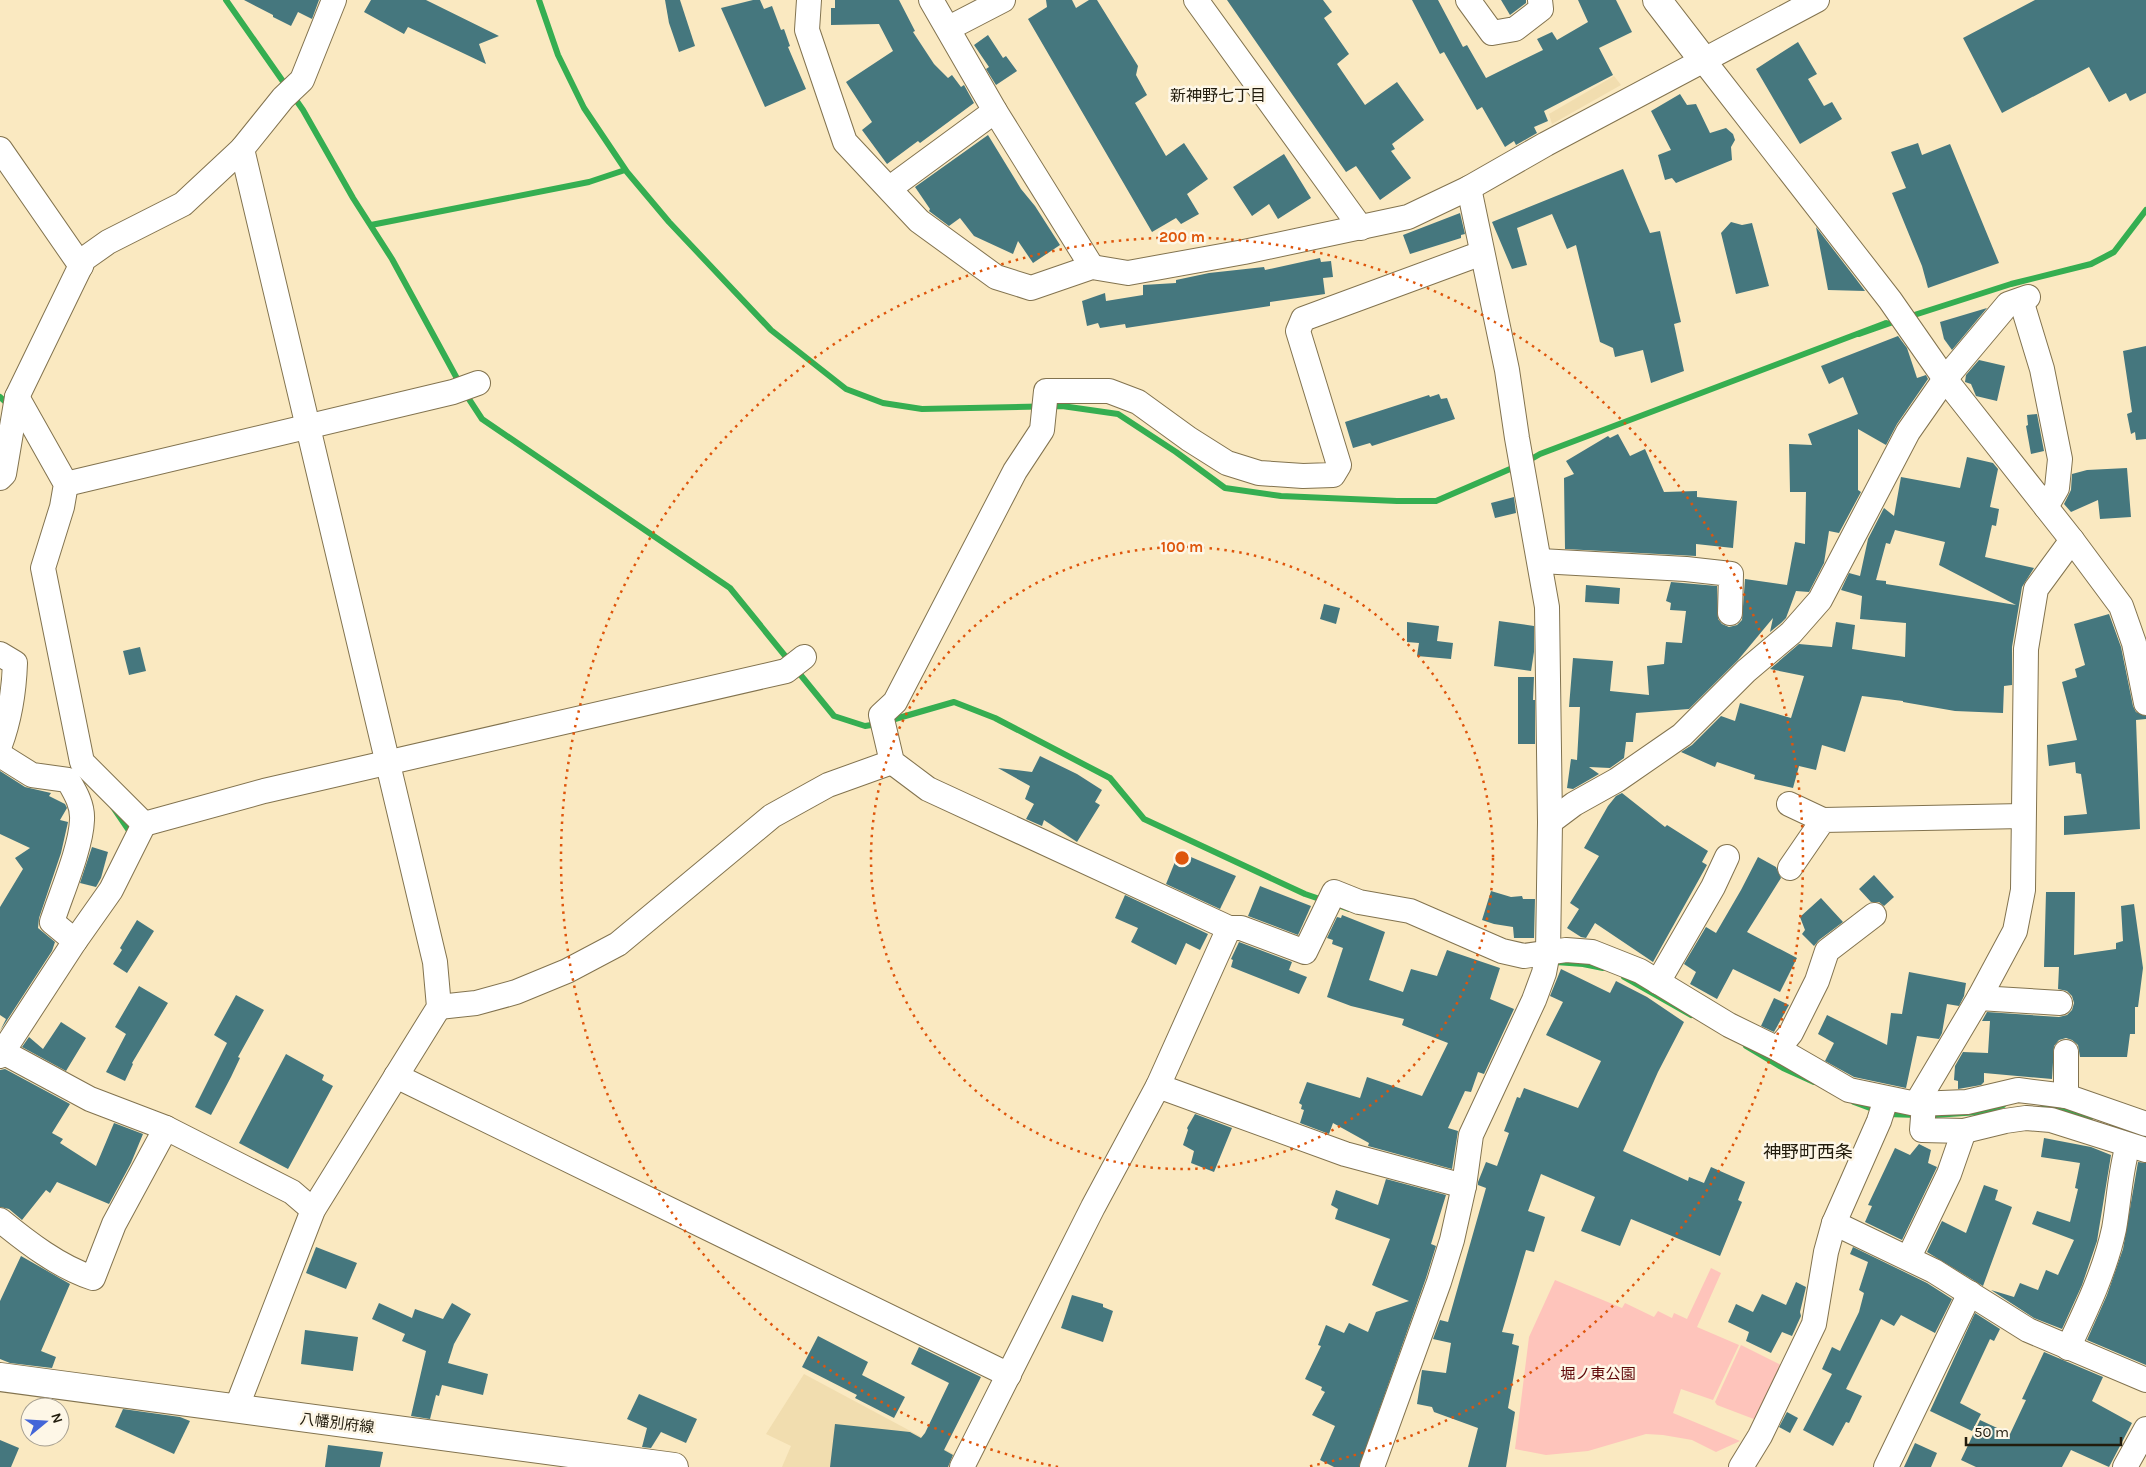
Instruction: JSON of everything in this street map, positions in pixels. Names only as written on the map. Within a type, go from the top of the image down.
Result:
[{"type":"main road","points":[[1657,0],[1704,62]]},
{"type":"main road","name":"八幡別府線","points":[[0,1377],[674,1467]]},
{"type":"street","points":[[0,478],[4,474],[17,397],[84,259],[108,242],[183,204],[242,149],[283,98],[302,80],[334,0]]},
{"type":"street","points":[[809,0],[807,30],[845,142],[919,220],[996,277],[1030,288],[1092,267],[1128,273],[1361,228],[1408,216],[1469,188],[1546,144],[1704,62],[1817,0]]},
{"type":"street","points":[[931,0],[949,28],[995,111],[1092,267]]},
{"type":"street","points":[[949,28],[1003,0]]},
{"type":"street","points":[[1196,0],[1361,228]]},
{"type":"street","points":[[1468,0],[1492,34],[1514,29],[1541,9],[1540,0]]},
{"type":"street","points":[[1704,62],[1890,300],[1945,379],[2072,540],[2121,606],[2134,643],[2145,689]]},
{"type":"street","points":[[890,188],[995,111]]},
{"type":"street","points":[[0,149],[81,266]]},
{"type":"street","points":[[236,1409],[313,1210],[439,1007],[435,962],[242,149]]},
{"type":"street","points":[[1372,1467],[1439,1282],[1452,1240],[1464,1186],[1471,1135],[1534,1000],[1544,973],[1548,952],[1550,822],[1547,607],[1507,370],[1469,188]]},
{"type":"street","points":[[1482,253],[1303,319],[1298,331],[1339,465],[1333,475],[1303,476],[1259,473],[1227,463],[1131,399],[1108,391],[1046,390],[1042,430],[1015,471],[895,702],[881,715],[892,762],[928,789],[1228,928],[1241,928],[1305,952],[1334,892],[1359,902],[1410,911],[1502,951],[1524,956],[1566,950],[1592,952],[1640,971],[1729,1025],[1778,1049],[1849,1090],[1886,1099],[1920,1104],[1967,1102],[2018,1090],[2066,1096],[2146,1124]]},
{"type":"street","points":[[1550,822],[1574,804],[1617,780],[1682,735],[1746,671],[1791,633],[1820,600],[1908,432],[1945,379],[2008,304],[2024,298],[2042,369],[2060,459],[2057,488],[2046,507]]},
{"type":"street","points":[[66,484],[453,392],[478,383]]},
{"type":"street","points":[[17,397],[66,484],[62,507],[43,568],[82,762],[144,824]]},
{"type":"street","points":[[2068,1348],[2093,1296],[2114,1229],[2119,1186],[2137,1147],[2051,1120],[2026,1118],[1964,1131],[1922,1130],[1920,1104],[2015,931],[2022,890],[2026,649],[2036,588],[2072,540]]},
{"type":"street","points":[[1540,561],[1686,569],[1731,574],[1730,612]]},
{"type":"street","points":[[0,654],[15,663],[14,689],[8,722],[0,745]]},
{"type":"street","points":[[313,1210],[292,1192],[166,1128],[90,1099],[2,1054],[75,941],[111,890],[144,824],[264,791],[388,763],[795,664]]},
{"type":"street","points":[[0,755],[32,775],[68,780],[76,793],[83,819],[78,843],[52,922],[75,941]]},
{"type":"street","points":[[439,1007],[476,1003],[516,992],[567,971],[618,944],[772,816],[828,785],[892,762]]},
{"type":"street","points":[[1789,804],[1823,820],[2023,816]]},
{"type":"street","points":[[1790,868],[1823,820]]},
{"type":"street","points":[[1658,982],[1721,892],[1726,858]]},
{"type":"street","points":[[1778,1049],[1791,1032],[1813,990],[1827,951],[1874,915]]},
{"type":"street","points":[[962,1467],[1092,1207],[1158,1086],[1228,928]]},
{"type":"street","points":[[1979,998],[2060,1003]]},
{"type":"street","points":[[2066,1052],[2066,1096]]},
{"type":"street","points":[[396,1076],[1009,1375]]},
{"type":"street","points":[[1158,1086],[1345,1154],[1464,1186]]},
{"type":"street","points":[[1741,1467],[1760,1436],[1814,1324],[1826,1252],[1834,1223],[1879,1121],[1886,1099]]},
{"type":"street","points":[[0,1220],[27,1242],[81,1274],[93,1278],[114,1224],[166,1128]]},
{"type":"street","points":[[1909,1257],[1949,1174],[1964,1131]]},
{"type":"street","points":[[1834,1223],[1909,1257],[2028,1330],[2146,1380]]},
{"type":"street","points":[[1886,1467],[1970,1293]]},
{"type":"street","points":[[2125,1467],[2146,1429]]},
{"type":"shaded area","points":[[1614,76],[1621,85],[1552,124],[1549,114]]},
{"type":"shaded area","points":[[804,1374],[959,1457],[955,1467],[782,1467],[791,1446],[766,1434]]},
{"type":"green space","name":"堀ノ東公園","points":[[1711,1268],[1721,1273],[1697,1327],[1739,1345],[1713,1400],[1681,1389],[1673,1413],[1740,1441],[1716,1452],[1692,1440],[1646,1434],[1588,1451],[1546,1455],[1515,1449],[1529,1337],[1555,1280],[1622,1308],[1625,1303],[1654,1317],[1658,1311],[1672,1318],[1674,1313],[1687,1319]]},
{"type":"green space","points":[[1741,1345],[1785,1367],[1759,1421],[1717,1405],[1715,1402]]},
{"type":"building","points":[[244,0],[319,0],[312,19],[298,12],[291,26]]},
{"type":"building","points":[[371,0],[426,0],[499,36],[479,44],[486,64],[408,27],[404,34],[364,12]]},
{"type":"building","points":[[665,0],[680,0],[695,46],[679,52],[669,23]]},
{"type":"building","points":[[760,0],[764,9],[772,6],[781,30],[784,29],[790,46],[788,47],[806,89],[765,107],[721,8]]},
{"type":"building","points":[[835,0],[899,0],[915,31],[913,32],[934,64],[948,78],[952,75],[961,87],[964,85],[974,103],[920,143],[918,141],[887,164],[862,130],[872,122],[846,82],[893,51],[879,24],[831,25],[831,8],[835,8]]},
{"type":"building","points":[[1046,0],[1072,0],[1076,8],[1089,0],[1097,0],[1138,66],[1136,75],[1147,95],[1135,103],[1166,156],[1184,143],[1208,179],[1187,194],[1199,214],[1181,224],[1176,218],[1152,232],[1028,19],[1047,7]]},
{"type":"building","points":[[1227,0],[1323,0],[1332,12],[1324,18],[1349,54],[1337,64],[1365,105],[1397,82],[1424,120],[1392,144],[1395,149],[1391,151],[1411,178],[1380,200],[1356,166],[1346,172]]},
{"type":"building","points":[[1412,0],[1438,0],[1463,47],[1467,45],[1486,78],[1543,50],[1537,39],[1552,32],[1557,40],[1588,22],[1578,0],[1616,0],[1632,32],[1599,48],[1613,75],[1544,111],[1548,121],[1534,127],[1537,133],[1516,145],[1514,141],[1505,147],[1482,107],[1477,110],[1444,52],[1440,54]]},
{"type":"building","points":[[1501,0],[1526,0],[1526,3],[1510,15]]},
{"type":"building","points":[[2035,0],[2146,0],[2146,93],[2130,101],[2126,93],[2109,102],[2089,67],[2002,113],[1963,38]]},
{"type":"building","points":[[988,35],[1003,58],[1006,56],[1017,71],[996,85],[986,69],[989,67],[974,45]]},
{"type":"building","points":[[1798,42],[1817,74],[1808,79],[1824,106],[1832,102],[1842,119],[1800,144],[1756,69]]},
{"type":"building","points":[[1680,94],[1687,105],[1696,104],[1710,133],[1726,128],[1733,134],[1735,140],[1731,147],[1732,160],[1676,183],[1672,178],[1665,180],[1658,155],[1671,150],[1651,111]]},
{"type":"building","points":[[988,135],[1021,189],[1035,206],[1060,245],[1033,263],[1018,241],[1013,254],[974,236],[960,218],[949,226],[929,211],[930,209],[915,187]]},
{"type":"building","points":[[1918,143],[1922,155],[1950,144],[1999,263],[1928,288],[1922,266],[1892,193],[1906,188],[1891,152]]},
{"type":"building","points":[[1284,154],[1311,198],[1278,219],[1269,204],[1252,216],[1233,187]]},
{"type":"building","points":[[1623,169],[1650,233],[1660,231],[1681,322],[1674,324],[1684,371],[1651,383],[1643,350],[1615,357],[1613,348],[1600,342],[1576,245],[1567,249],[1552,214],[1517,228],[1527,265],[1512,269],[1492,222]]},
{"type":"building","points":[[1460,213],[1465,234],[1461,235],[1461,238],[1410,254],[1403,235]]},
{"type":"building","points":[[1731,222],[1742,225],[1752,223],[1769,286],[1736,294],[1721,233]]},
{"type":"building","points":[[1816,227],[1856,279],[1865,291],[1828,290]]},
{"type":"building","points":[[1320,258],[1321,262],[1331,261],[1333,277],[1323,278],[1325,294],[1270,302],[1270,306],[1126,328],[1125,324],[1100,328],[1098,323],[1087,326],[1082,301],[1105,293],[1106,301],[1143,295],[1143,285],[1176,283],[1176,280],[1209,273],[1264,267],[1265,270]]},
{"type":"building","points":[[1987,308],[1952,350],[1944,339],[1940,322]]},
{"type":"building","points":[[1898,336],[1907,348],[1917,378],[1926,375],[1928,379],[1897,424],[1886,445],[1858,429],[1858,490],[1861,492],[1839,533],[1829,531],[1824,563],[1809,592],[1796,591],[1786,618],[1770,632],[1773,618],[1738,660],[1689,709],[1636,713],[1633,742],[1626,742],[1624,758],[1610,768],[1589,767],[1599,774],[1573,789],[1567,788],[1571,759],[1577,760],[1580,707],[1569,707],[1573,658],[1613,661],[1610,691],[1649,695],[1647,666],[1664,664],[1666,642],[1682,643],[1686,611],[1670,610],[1671,603],[1666,601],[1671,582],[1717,586],[1718,619],[1722,624],[1729,627],[1737,625],[1742,620],[1745,579],[1787,585],[1795,542],[1805,544],[1806,492],[1790,492],[1789,444],[1812,445],[1808,434],[1858,414],[1843,377],[1829,384],[1821,366]]},
{"type":"building","points":[[2146,346],[2146,439],[2136,440],[2135,432],[2131,434],[2127,414],[2132,412],[2123,351]]},
{"type":"building","points":[[1979,360],[2005,366],[1997,401],[1976,396],[1971,384],[1965,382],[1966,375]]},
{"type":"building","points":[[1439,394],[1441,399],[1447,398],[1455,419],[1372,446],[1370,443],[1353,448],[1345,422],[1429,395],[1430,397]]},
{"type":"building","points":[[2037,414],[2044,451],[2031,454],[2026,426],[2028,425],[2027,415]]},
{"type":"building","points":[[1618,434],[1630,456],[1645,449],[1664,492],[1697,491],[1697,497],[1737,501],[1733,548],[1696,544],[1696,556],[1565,549],[1564,478],[1574,474],[1566,461],[1608,436],[1610,438]]},
{"type":"building","points":[[1967,457],[1993,463],[1998,469],[1990,507],[1999,509],[1996,526],[1992,525],[1985,557],[2034,568],[2022,587],[2012,647],[2012,685],[2004,686],[2003,713],[1955,711],[1903,701],[1862,696],[1845,752],[1822,745],[1816,770],[1799,766],[1793,788],[1754,779],[1755,775],[1717,762],[1715,767],[1681,752],[1692,745],[1721,716],[1735,721],[1740,703],[1791,718],[1804,676],[1770,669],[1799,644],[1832,647],[1836,622],[1855,625],[1852,649],[1905,657],[1906,623],[1860,619],[1862,596],[1841,590],[1849,573],[1860,576],[1868,539],[1884,508],[1894,516],[1901,477],[1960,488]],"holes":[[[1895,530],[1945,542],[1939,565],[2016,605],[1886,584],[1886,581],[1876,580],[1886,543],[1890,544]]]},
{"type":"building","points":[[2127,468],[2131,517],[2100,519],[2098,500],[2071,512],[2064,504],[2071,490],[2072,474],[2087,470]]},
{"type":"building","points":[[1514,497],[1516,513],[1495,518],[1491,503]]},
{"type":"building","points":[[1586,585],[1620,588],[1619,604],[1585,602]]},
{"type":"building","points":[[1324,604],[1340,608],[1336,624],[1320,619]]},
{"type":"building","points":[[2109,614],[2121,647],[2133,706],[2136,712],[2146,716],[2146,719],[2136,720],[2140,829],[2064,835],[2064,816],[2087,814],[2081,774],[2076,773],[2075,762],[2049,766],[2047,745],[2077,740],[2062,682],[2077,677],[2075,669],[2085,665],[2074,624]]},
{"type":"building","points":[[1499,621],[1534,626],[1534,652],[1531,671],[1494,666]]},
{"type":"building","points":[[1407,622],[1439,626],[1437,641],[1453,643],[1451,659],[1417,656],[1419,643],[1407,642]]},
{"type":"building","points":[[140,647],[146,671],[129,675],[123,651]]},
{"type":"building","points":[[1518,677],[1534,677],[1535,744],[1518,744]]},
{"type":"building","points":[[1040,756],[1077,774],[1102,790],[1095,802],[1100,805],[1077,842],[1044,820],[1042,826],[1026,819],[1034,804],[1025,799],[1030,786],[998,768],[1032,772]]},
{"type":"building","points":[[0,771],[25,787],[51,793],[49,796],[65,804],[67,808],[60,820],[68,822],[61,853],[39,918],[38,928],[55,942],[52,951],[0,1031],[6,1019],[0,1015],[0,907],[23,869],[15,858],[30,848],[0,834]]},
{"type":"building","points":[[1622,793],[1665,827],[1667,825],[1708,851],[1702,862],[1707,865],[1653,962],[1595,923],[1586,938],[1567,928],[1579,909],[1570,903],[1599,856],[1584,848],[1608,806],[1616,796]]},
{"type":"building","points":[[92,847],[108,852],[101,878],[96,887],[80,883]]},
{"type":"building","points":[[1179,852],[1236,876],[1220,909],[1166,884]]},
{"type":"building","points":[[1758,857],[1776,867],[1781,878],[1747,932],[1797,958],[1780,992],[1733,969],[1717,999],[1690,984],[1696,972],[1684,964],[1706,927],[1716,933]]},
{"type":"building","points":[[1874,875],[1894,897],[1884,906],[1879,902],[1871,902],[1859,889]]},
{"type":"building","points":[[1260,886],[1311,906],[1298,935],[1248,916]]},
{"type":"building","points":[[1491,891],[1511,897],[1522,896],[1523,899],[1535,899],[1534,938],[1514,938],[1513,927],[1482,920]]},
{"type":"building","points":[[2046,892],[2075,892],[2074,955],[2116,949],[2116,943],[2123,941],[2121,906],[2134,904],[2143,968],[2138,1007],[2135,1007],[2135,1034],[2130,1034],[2127,1057],[2080,1057],[2078,1045],[2066,1038],[2059,1040],[2054,1046],[2052,1079],[1984,1073],[1984,1082],[1981,1085],[1958,1089],[1958,1081],[1954,1080],[1955,1066],[1963,1052],[1988,1053],[1990,1021],[1982,1021],[1987,1012],[2059,1017],[2067,1015],[2072,1010],[2074,1003],[2072,996],[2067,991],[2058,989],[2059,967],[2044,967]]},
{"type":"building","points":[[1125,895],[1208,934],[1200,950],[1186,943],[1176,965],[1131,942],[1138,928],[1115,918]]},
{"type":"building","points":[[1821,898],[1843,922],[1814,946],[1802,934],[1805,930],[1800,917]]},
{"type":"building","points":[[1342,915],[1385,932],[1369,980],[1403,992],[1411,969],[1437,976],[1447,950],[1500,968],[1490,999],[1514,1009],[1484,1074],[1478,1072],[1471,1092],[1465,1091],[1448,1128],[1458,1131],[1452,1169],[1368,1146],[1369,1143],[1333,1123],[1329,1134],[1300,1123],[1304,1110],[1301,1109],[1302,1105],[1299,1103],[1307,1082],[1360,1098],[1367,1077],[1422,1096],[1448,1043],[1402,1025],[1404,1019],[1351,1006],[1327,997],[1343,948],[1332,944],[1333,940],[1327,938],[1337,917],[1341,918]]},
{"type":"building","points":[[137,920],[154,931],[127,973],[113,964],[122,950],[120,948]]},
{"type":"building","points":[[1239,942],[1292,962],[1289,970],[1307,977],[1299,994],[1231,967],[1233,960],[1231,959]]},
{"type":"building","points":[[1561,969],[1610,993],[1616,981],[1647,997],[1684,1022],[1658,1072],[1623,1151],[1688,1181],[1689,1177],[1704,1183],[1711,1167],[1745,1182],[1738,1200],[1742,1202],[1720,1256],[1631,1219],[1620,1246],[1581,1231],[1595,1197],[1541,1174],[1528,1211],[1545,1217],[1534,1252],[1526,1250],[1502,1332],[1514,1334],[1512,1344],[1519,1346],[1508,1408],[1515,1412],[1506,1467],[1468,1467],[1478,1428],[1434,1412],[1432,1407],[1417,1404],[1422,1370],[1446,1373],[1451,1343],[1433,1339],[1440,1320],[1448,1322],[1486,1188],[1478,1185],[1478,1182],[1486,1162],[1497,1166],[1509,1133],[1504,1131],[1517,1097],[1520,1098],[1524,1088],[1578,1108],[1601,1061],[1546,1035],[1563,1002],[1550,996]]},
{"type":"building","points":[[1909,972],[1966,983],[1964,996],[1959,1006],[1947,1004],[1942,1033],[1939,1039],[1917,1036],[1906,1088],[1854,1077],[1825,1061],[1834,1043],[1818,1034],[1827,1015],[1887,1045],[1891,1013],[1902,1014]]},
{"type":"building","points":[[139,986],[168,1003],[132,1063],[125,1081],[106,1072],[126,1034],[115,1027]]},
{"type":"building","points":[[236,995],[264,1010],[238,1057],[240,1058],[211,1115],[195,1107],[227,1043],[214,1035]]},
{"type":"building","points":[[1774,998],[1789,1005],[1774,1032],[1761,1026]]},
{"type":"building","points":[[61,1022],[86,1038],[66,1071],[22,1047],[29,1037],[43,1049]]},
{"type":"building","points":[[286,1054],[324,1075],[322,1080],[333,1086],[288,1169],[239,1143]]},
{"type":"building","points":[[5,1069],[70,1104],[52,1133],[63,1139],[60,1143],[96,1166],[114,1123],[143,1134],[131,1163],[109,1204],[57,1182],[50,1193],[46,1190],[22,1220],[9,1209],[0,1207],[0,1070]]},
{"type":"building","points":[[1195,1114],[1232,1128],[1214,1172],[1191,1163],[1194,1151],[1183,1145],[1187,1128]]},
{"type":"building","points":[[2044,1138],[2091,1147],[2111,1155],[2097,1241],[2082,1285],[2062,1329],[2034,1318],[1991,1290],[2014,1297],[2020,1283],[2038,1290],[2046,1270],[2058,1275],[2074,1240],[2032,1224],[2037,1211],[2070,1222],[2078,1189],[2075,1188],[2080,1163],[2041,1157]]},
{"type":"building","points":[[1919,1144],[1931,1150],[1928,1163],[1937,1167],[1902,1240],[1865,1222],[1872,1206],[1868,1205],[1895,1148],[1910,1155]]},
{"type":"building","points":[[2138,1162],[2146,1163],[2146,1365],[2087,1340],[2107,1295],[2123,1249]]},
{"type":"building","points":[[1386,1179],[1446,1195],[1431,1244],[1436,1246],[1426,1278],[1359,1467],[1334,1467],[1320,1460],[1335,1426],[1312,1415],[1325,1392],[1321,1390],[1322,1387],[1305,1379],[1321,1346],[1318,1345],[1326,1325],[1344,1333],[1349,1323],[1368,1332],[1376,1312],[1409,1301],[1372,1285],[1390,1239],[1335,1219],[1338,1209],[1331,1205],[1336,1190],[1378,1205]]},
{"type":"building","points":[[1984,1185],[1998,1190],[1995,1200],[2012,1207],[1983,1286],[1927,1252],[1942,1221],[1966,1233]]},
{"type":"building","points":[[316,1247],[357,1263],[346,1289],[306,1273]]},
{"type":"building","points":[[1853,1247],[1927,1283],[1952,1299],[1935,1333],[1901,1315],[1894,1326],[1881,1319],[1846,1389],[1862,1396],[1849,1423],[1846,1422],[1833,1446],[1803,1430],[1832,1374],[1822,1369],[1832,1347],[1840,1351],[1859,1312],[1864,1293],[1859,1290],[1868,1262],[1850,1254]]},
{"type":"building","points":[[21,1256],[70,1284],[41,1351],[56,1357],[52,1368],[10,1363],[0,1359],[0,1301]]},
{"type":"building","points":[[1796,1282],[1806,1287],[1800,1312],[1801,1316],[1792,1336],[1782,1332],[1771,1353],[1746,1341],[1749,1332],[1728,1322],[1736,1304],[1753,1312],[1762,1294],[1786,1305]]},
{"type":"building","points":[[1072,1295],[1103,1304],[1103,1307],[1113,1311],[1103,1342],[1061,1328]]},
{"type":"building","points":[[379,1303],[412,1318],[415,1309],[443,1319],[452,1303],[471,1314],[454,1344],[448,1363],[488,1374],[483,1395],[442,1385],[439,1396],[436,1395],[430,1419],[411,1416],[426,1351],[402,1341],[405,1334],[372,1319]]},
{"type":"building","points":[[1975,1313],[2000,1329],[1994,1341],[1990,1339],[1960,1403],[1981,1414],[1972,1431],[1930,1411]]},
{"type":"building","points":[[305,1330],[358,1337],[353,1371],[301,1364]]},
{"type":"building","points":[[818,1336],[868,1362],[862,1375],[905,1397],[894,1418],[855,1398],[857,1395],[802,1367]]},
{"type":"building","points":[[919,1347],[981,1377],[944,1450],[953,1455],[948,1467],[830,1467],[835,1424],[910,1432],[921,1438],[925,1433],[949,1383],[911,1364]]},
{"type":"building","points":[[2044,1352],[2103,1377],[2092,1401],[2132,1423],[2109,1467],[2071,1450],[2062,1467],[1976,1467],[1961,1460],[1980,1420],[2010,1434],[2026,1400],[2022,1399]]},
{"type":"building","points":[[639,1394],[697,1419],[686,1443],[661,1432],[651,1448],[642,1447],[647,1428],[627,1419]]},
{"type":"building","points":[[123,1409],[180,1417],[190,1421],[174,1454],[115,1427]]},
{"type":"building","points":[[1787,1412],[1798,1418],[1790,1433],[1779,1427]]},
{"type":"building","points":[[0,1440],[19,1448],[11,1467],[0,1467]]},
{"type":"building","points":[[1915,1443],[1937,1453],[1931,1467],[1904,1467]]},
{"type":"building","points":[[328,1445],[383,1452],[380,1467],[325,1467]]},
{"type":"waterway","points":[[226,0],[303,110],[353,198],[392,259],[460,384]]},
{"type":"waterway","points":[[539,0],[558,55],[584,108],[627,172],[669,222],[771,330],[846,389],[883,403],[922,409],[1062,406],[1118,414],[1176,452],[1225,488],[1281,496],[1436,501],[1517,466]]},
{"type":"waterway","points":[[371,225],[589,182],[625,170]]},
{"type":"waterway","points":[[1908,317],[2011,284],[2091,264],[2114,252],[2146,210]]},
{"type":"waterway","points":[[1526,462],[1540,454],[1886,323],[1859,334],[1899,320]]},
{"type":"waterway","points":[[465,393],[482,419],[730,588],[834,716],[865,726],[878,724]]},
{"type":"waterway","points":[[0,397],[10,406]]},
{"type":"waterway","points":[[888,721],[954,702],[995,718],[1110,778],[1144,819],[1305,894],[1349,909]]},
{"type":"waterway","points":[[113,807],[132,835]]},
{"type":"waterway","points":[[1556,962],[1603,968]]},
{"type":"waterway","points":[[1624,977],[1691,1015]]},
{"type":"waterway","points":[[1746,1046],[1783,1068],[1814,1082]]},
{"type":"waterway","points":[[1854,1102],[1878,1111]]},
{"type":"waterway","points":[[2043,1104],[2091,1117]]},
{"type":"waterway","points":[[1934,1115],[1979,1112],[2003,1105]]},
{"type":"waterway","points":[[1887,1114],[1917,1115]]},
{"type":"waterway","points":[[2112,1124],[2146,1137]]},
{"type":"district","name":"新神野七丁目","points":[[1218,95]]},
{"type":"district","name":"神野町西条","points":[[1808,1152]]}]
